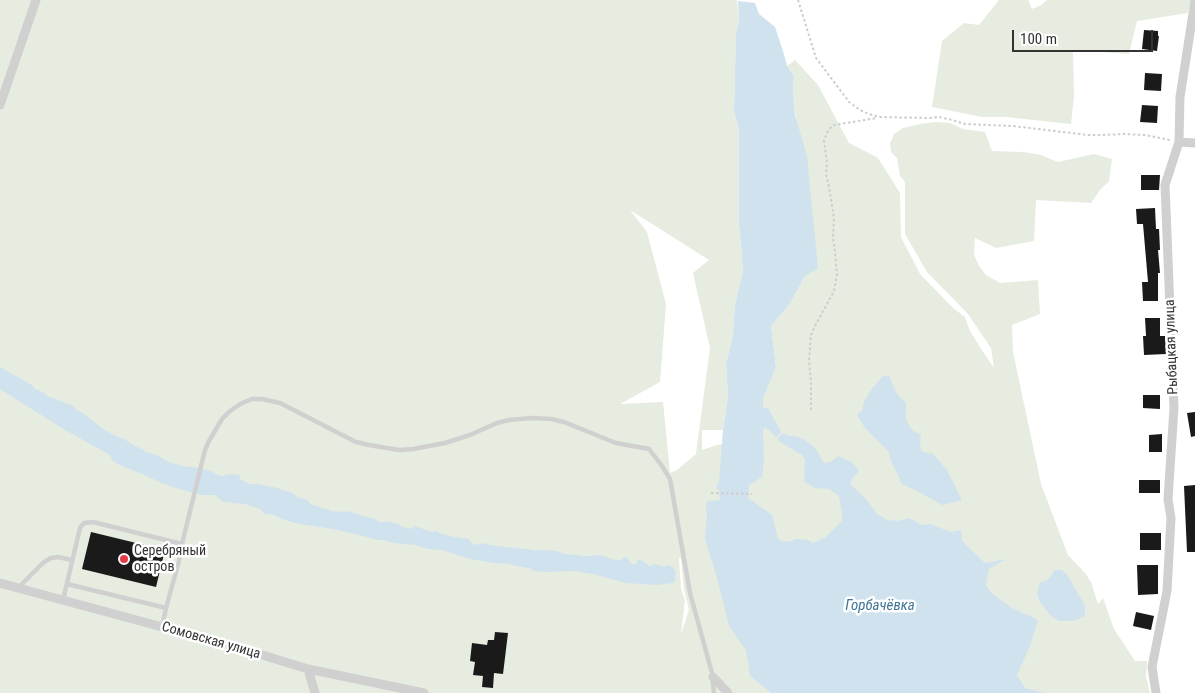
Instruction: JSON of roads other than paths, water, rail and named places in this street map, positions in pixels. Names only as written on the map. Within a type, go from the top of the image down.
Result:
[{"type":"street","points":[[0,105],[36,0]]},
{"type":"street","name":"Рыбацкая улица","points":[[1156,693],[1152,667],[1167,591],[1171,518],[1168,499],[1174,408],[1165,185],[1179,142],[1180,97],[1195,2]]},
{"type":"street","points":[[1179,142],[1195,143]]},
{"type":"street","name":"Сомовская улица","points":[[0,583],[236,647],[308,669],[424,693]]},
{"type":"street","points":[[308,669],[315,693]]},
{"type":"street","points":[[713,677],[728,693]]},
{"type":"lane","points":[[162,627],[203,457],[209,441],[222,419],[242,402],[262,399],[280,403],[356,442],[399,450],[429,447],[445,443],[509,420],[551,419],[564,422],[616,443],[649,449],[670,479],[690,593],[713,677],[714,693]]},
{"type":"lane","points":[[63,600],[80,528],[84,523],[93,522],[182,544]]},
{"type":"lane","points":[[18,588],[44,562],[51,558],[58,556],[72,560]]},
{"type":"lane","points":[[67,584],[166,608]]},
{"type":"water","name":"Горбачёвка","points":[[738,1],[755,3],[759,14],[775,27],[787,66],[794,76],[795,115],[807,156],[818,268],[805,276],[789,305],[771,326],[776,367],[763,399],[763,408],[768,408],[781,432],[776,437],[764,427],[762,477],[749,485],[748,498],[772,515],[778,539],[783,542],[795,539],[808,540],[813,543],[826,537],[842,521],[839,496],[829,489],[815,488],[804,482],[805,459],[802,455],[777,439],[783,433],[789,436],[796,436],[805,440],[816,449],[824,463],[831,462],[838,456],[853,463],[859,471],[850,484],[866,499],[877,514],[887,520],[899,521],[909,518],[922,525],[930,524],[951,532],[961,530],[962,541],[985,563],[1006,559],[989,569],[986,585],[991,593],[1012,608],[1038,620],[1030,646],[1017,675],[1025,688],[1044,693],[771,693],[750,676],[746,650],[729,626],[705,539],[706,505],[708,501],[720,500],[719,490],[716,488],[719,482],[728,397],[726,364],[733,335],[735,304],[743,271],[739,224],[739,129],[734,111],[736,34],[739,20]]},
{"type":"water","points":[[0,367],[47,396],[74,406],[76,410],[83,413],[103,429],[168,462],[211,471],[222,476],[229,474],[239,475],[241,480],[250,484],[277,488],[292,493],[311,504],[331,511],[349,511],[380,522],[395,523],[411,529],[415,526],[432,532],[436,531],[449,536],[469,539],[474,545],[483,543],[536,551],[557,551],[568,555],[601,555],[617,560],[625,557],[633,564],[637,564],[637,560],[640,560],[649,566],[656,564],[663,567],[669,565],[676,572],[675,581],[673,583],[657,585],[626,583],[575,571],[535,571],[509,564],[470,559],[442,550],[394,543],[339,530],[295,523],[275,515],[265,514],[260,509],[245,504],[223,502],[215,495],[201,495],[172,487],[118,464],[112,460],[110,455],[65,430],[0,389]]},
{"type":"water","points":[[883,376],[889,376],[898,395],[906,403],[906,420],[912,430],[921,435],[921,450],[933,454],[947,470],[962,500],[942,505],[902,484],[890,459],[889,452],[865,428],[857,415],[862,411],[864,402],[871,390]]},
{"type":"water","points":[[1055,570],[1062,570],[1068,576],[1085,606],[1085,616],[1074,621],[1059,621],[1050,615],[1040,602],[1037,593],[1040,582],[1048,580]]},
{"type":"place","name":"Серебряный остров","points":[[124,559]]}]
